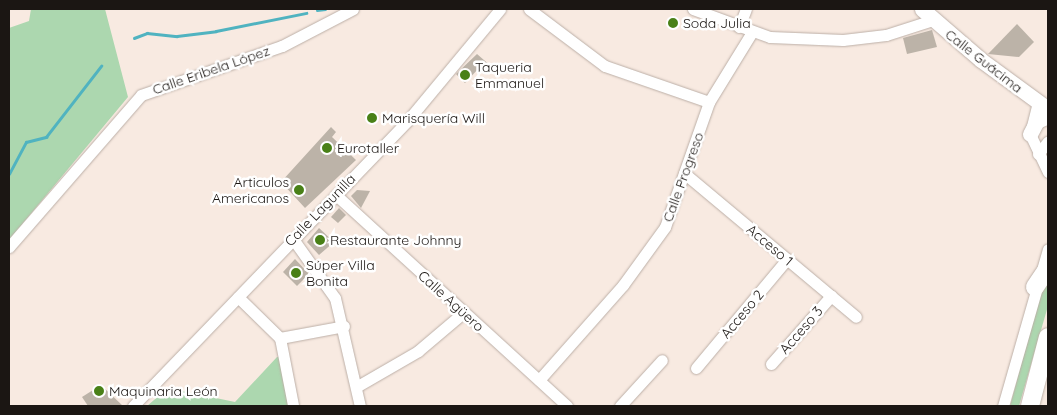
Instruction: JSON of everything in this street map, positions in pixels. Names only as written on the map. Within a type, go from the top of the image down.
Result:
[{"type":"highway","points":[[1035,287],[1048,268]]},
{"type":"highway","points":[[1030,406],[1048,337]]},
{"type":"main road","name":"Calle Guácima","points":[[926,12],[1043,106]]},
{"type":"main road","points":[[1030,134],[1038,121],[1048,116]]},
{"type":"street","name":"Calle Eribela López","points":[[9,247],[141,95],[282,46],[353,9]]},
{"type":"street","name":"Calle Lagunilla","points":[[133,406],[419,107],[500,9]]},
{"type":"street","points":[[529,9],[605,66],[709,102]]},
{"type":"street","points":[[693,9],[752,32],[843,40],[886,36],[926,12]]},
{"type":"street","points":[[739,27],[746,9]]},
{"type":"street","name":"Calle Progreso","points":[[539,380],[646,256],[665,227],[709,102],[752,32]]},
{"type":"street","points":[[1043,106],[1030,134],[1048,172]]},
{"type":"street","points":[[1038,154],[1048,141]]},
{"type":"street","name":"Acceso 1","points":[[684,174],[856,317]]},
{"type":"street","name":"Calle Agüero","points":[[336,195],[567,406]]},
{"type":"street","points":[[292,239],[322,275],[344,326],[360,406]]},
{"type":"street","points":[[1004,406],[1035,287],[1048,249]]},
{"type":"street","name":"Acceso 2","points":[[696,368],[787,259]]},
{"type":"street","name":"Acceso 3","points":[[771,364],[831,296]]},
{"type":"street","points":[[238,297],[280,338],[292,405]]},
{"type":"street","points":[[356,387],[418,351],[464,312]]},
{"type":"street","points":[[280,338],[344,326]]},
{"type":"street","points":[[620,406],[662,360]]},
{"type":"green space","points":[[31,9],[105,9],[128,97],[9,240],[9,28],[29,21]]},
{"type":"green space","points":[[1048,278],[1048,306],[1019,406],[1010,406],[1042,287]]},
{"type":"green space","points":[[277,357],[281,357],[288,406],[147,406],[168,388],[235,402]]},
{"type":"building","points":[[1017,24],[1034,42],[1019,57],[988,54]]},
{"type":"building","points":[[932,30],[937,47],[907,54],[903,38]]},
{"type":"building","points":[[477,54],[492,67],[486,74],[479,68],[465,83],[456,74]]},
{"type":"building","points":[[331,127],[336,132],[332,137],[356,160],[305,208],[281,182]]},
{"type":"building","points":[[357,190],[370,191],[361,208],[351,196]]},
{"type":"building","points":[[339,208],[346,215],[338,223],[331,217]]},
{"type":"building","name":"Restaurante Johnny","points":[[319,228],[334,242],[319,255],[307,242]]},
{"type":"building","name":"Súper Villa Bonita","points":[[295,259],[309,274],[297,286],[283,272]]},
{"type":"building","name":"Maquinaria León","points":[[101,385],[123,406],[88,406],[82,397]]},
{"type":"waterway","points":[[317,10],[325,9]]},
{"type":"waterway","points":[[134,38],[147,33],[177,36],[216,31],[306,13]]},
{"type":"waterway","points":[[9,174],[26,142],[46,137],[101,66]]},
{"type":"place","name":"Soda Julia","points":[[673,23]]},
{"type":"place","name":"Taqueria Emmanuel","points":[[465,75]]},
{"type":"place","name":"Marisquería Will","points":[[372,118]]},
{"type":"place","name":"Eurotaller","points":[[327,148]]},
{"type":"place","name":"Articulos Americanos","points":[[299,190]]},
{"type":"place","name":"Restaurante Johnny","points":[[320,240]]},
{"type":"place","name":"Súper Villa Bonita","points":[[296,273]]},
{"type":"place","name":"Maquinaria León","points":[[99,391]]}]
